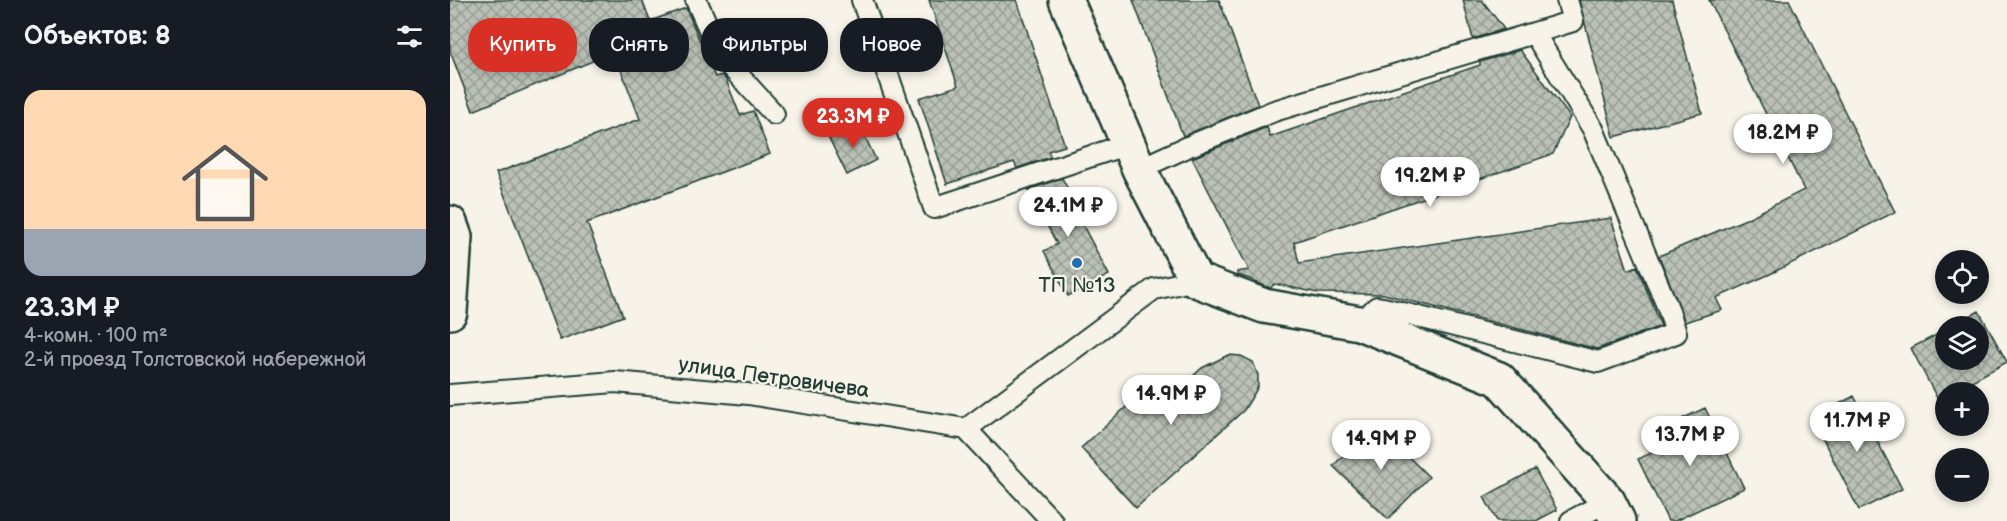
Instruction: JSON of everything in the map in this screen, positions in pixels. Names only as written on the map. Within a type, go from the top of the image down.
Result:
[{"type":"street","points":[[1066,0],[1133,156],[1196,280],[1264,306],[1359,322],[1499,379],[1613,511]]},
{"type":"street","points":[[450,223],[455,237],[450,312]]},
{"type":"lane","points":[[696,0],[721,56],[774,114]]},
{"type":"lane","points":[[862,0],[934,208],[1133,156],[1190,146],[1274,111],[1573,21],[1567,0]]},
{"type":"lane","points":[[1359,322],[1377,307],[1383,308],[1598,362],[1676,333],[1668,308],[1593,129],[1534,33]]},
{"type":"lane","points":[[1052,521],[966,429],[1154,290],[1196,280]]},
{"type":"lane","name":"улица Петровичева","points":[[450,395],[615,382],[748,394],[966,429]]},
{"type":"lane","points":[[1571,521],[1613,511]]},
{"type":"building","points":[[450,0],[642,0],[649,18],[589,18],[589,62],[577,67],[577,18],[468,18],[468,72],[566,72],[473,111],[450,51]]},
{"type":"building","points":[[929,0],[1017,0],[1065,146],[1048,151],[1051,157],[1017,168],[1014,162],[947,184],[919,98],[958,86],[943,42],[943,18],[935,18]]},
{"type":"building","points":[[1133,0],[1219,0],[1258,105],[1183,136]]},
{"type":"building","points":[[1463,0],[1482,0],[1504,29],[1473,39]]},
{"type":"building","points":[[1579,0],[1672,0],[1702,113],[1614,137]]},
{"type":"building","points":[[1709,0],[1789,0],[1895,212],[1716,298],[1722,310],[1685,322],[1659,256],[1746,219],[1804,190]]},
{"type":"building","points":[[686,8],[701,44],[701,72],[713,72],[715,77],[722,75],[740,115],[753,111],[770,154],[587,223],[623,316],[560,340],[496,173],[640,119],[622,72],[689,72],[689,18],[658,18]]},
{"type":"building","points":[[1520,50],[1570,117],[1553,154],[1294,242],[1299,263],[1611,218],[1628,270],[1637,266],[1661,326],[1597,349],[1384,294],[1318,293],[1275,284],[1270,288],[1237,275],[1237,272],[1249,270],[1192,158],[1267,127],[1270,137],[1480,65],[1480,62]]},
{"type":"building","points":[[859,124],[876,160],[847,175],[829,138]]},
{"type":"building","points":[[1062,178],[1080,212],[1077,214],[1109,275],[1068,296],[1044,251],[1057,244],[1028,190]]},
{"type":"building","points":[[1979,311],[1982,316],[1970,316]]},
{"type":"building","points":[[1989,329],[2007,362],[1970,382],[1935,382],[1935,394],[1911,348],[1935,336],[1935,370],[1989,370]]},
{"type":"building","points":[[1228,355],[1241,356],[1253,362],[1258,375],[1258,387],[1244,410],[1136,508],[1081,448],[1158,378],[1173,394],[1202,368]]},
{"type":"building","points":[[1854,396],[1902,489],[1859,510],[1812,418]]},
{"type":"building","points":[[1705,408],[1744,488],[1675,521],[1668,521],[1638,459],[1662,448],[1654,432]]},
{"type":"building","points":[[1375,424],[1429,477],[1388,519],[1333,466]]},
{"type":"building","points":[[1535,469],[1557,510],[1536,521],[1497,521],[1484,497]]},
{"type":"place","name":"ТП №13","points":[[1077,263]]}]
